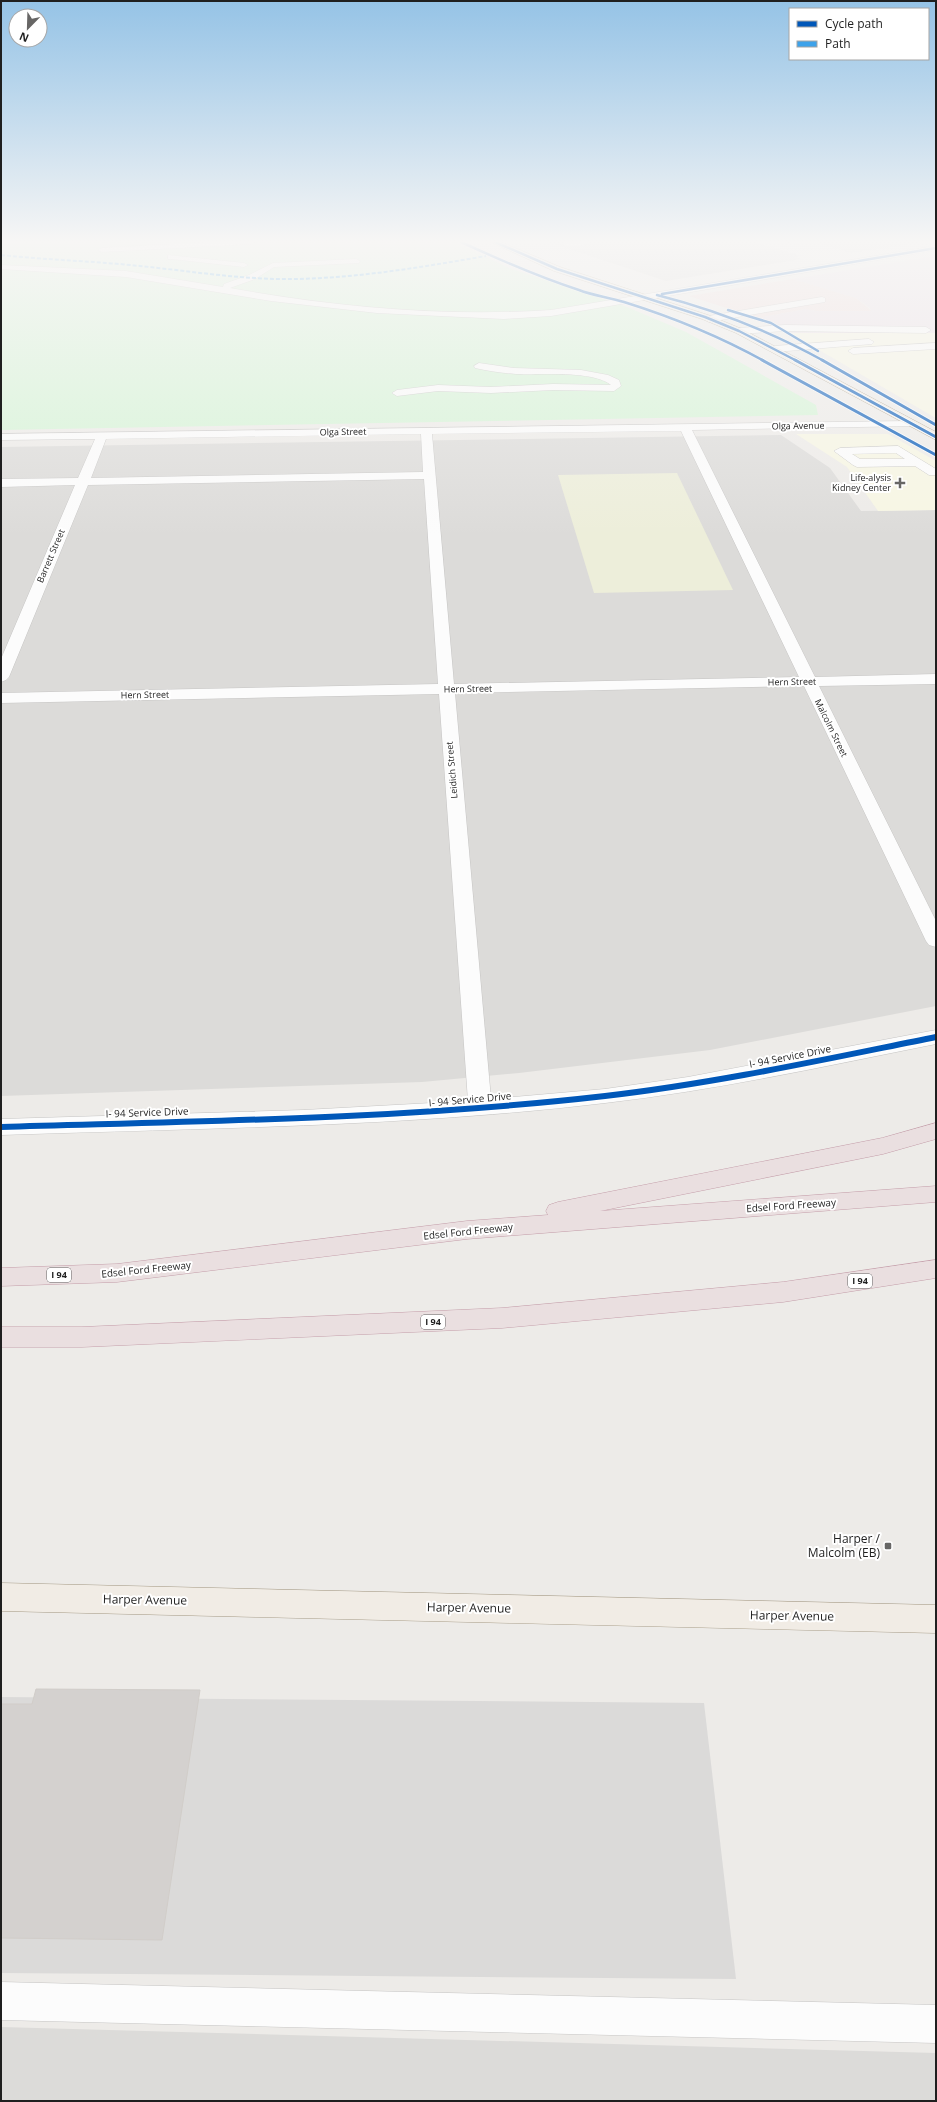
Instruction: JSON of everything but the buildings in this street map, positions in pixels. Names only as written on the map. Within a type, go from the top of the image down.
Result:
[{"type":"highway","points":[[467,1230],[883,1146],[936,1131]]},
{"type":"highway","name":"Edsel Ford Freeway","points":[[1,1277],[117,1273],[467,1230],[936,1194]]},
{"type":"highway","name":"I 94","points":[[1,1337],[82,1338],[502,1318],[783,1292],[936,1269]]},
{"type":"highway","points":[[783,1292],[936,1282]]},
{"type":"main road","points":[[757,340],[936,438]]},
{"type":"main road","name":"Harper Avenue","points":[[1,1597],[936,1619]]},
{"type":"street","points":[[775,349],[905,340]]},
{"type":"street","points":[[790,357],[936,346]]},
{"type":"street","points":[[397,393],[438,388],[491,390],[553,387],[603,390],[614,388],[616,386],[615,382],[611,380],[584,374],[506,371],[479,366]]},
{"type":"street","name":"Olga Avenue","points":[[685,427],[910,424]]},
{"type":"street","name":"Olga Street","points":[[1,437],[685,427]]},
{"type":"street","name":"Malcolm Street","points":[[685,427],[936,941]]},
{"type":"street","name":"Leidich Street","points":[[426,431],[448,689],[447,705],[480,1109]]},
{"type":"street","name":"Barrett Street","points":[[1,677],[102,436]]},
{"type":"street","points":[[898,449],[929,466],[857,463],[840,451],[898,449]]},
{"type":"street","points":[[1,483],[430,475]]},
{"type":"street","name":"Hern Street","points":[[1,698],[936,679]]},
{"type":"street","name":"I- 94 Service Drive","points":[[1,1127],[405,1114],[480,1109],[608,1096],[746,1075],[936,1037]]},
{"type":"street","points":[[1,2001],[936,2024]]},
{"type":"shaded area","points":[[802,340],[936,340],[936,418]]},
{"type":"shaded area","points":[[796,434],[888,434],[936,461],[936,510],[878,511],[847,467]]},
{"type":"shaded area","points":[[781,435],[830,468],[861,511],[936,510],[936,1006],[710,1050],[519,1073],[422,1082],[1,1096],[1,447]]},
{"type":"shaded area","points":[[677,473],[733,590],[594,593],[558,475]]},
{"type":"shaded area","points":[[1,1697],[704,1703],[736,1979],[1,1973]]},
{"type":"shaded area","points":[[1,2027],[936,2053],[936,2101],[1,2101]]},
{"type":"green space","points":[[1,340],[700,340],[816,405],[818,415],[1,430]]},
{"type":"cycle path","points":[[723,340],[753,355],[936,455]]},
{"type":"cycle path","points":[[757,340],[936,437]]},
{"type":"cycle path","points":[[784,340],[828,363],[936,425]]},
{"type":"cycle path","points":[[800,340],[818,351]]},
{"type":"cycle path","points":[[1,1127],[304,1118],[455,1110],[530,1104],[647,1091],[771,1070],[936,1037]]},
{"type":"place","name":"Life-alysis Kidney Center","points":[[900,483]]},
{"type":"place","name":"Harper / Malcolm (EB)","points":[[888,1546]]}]
